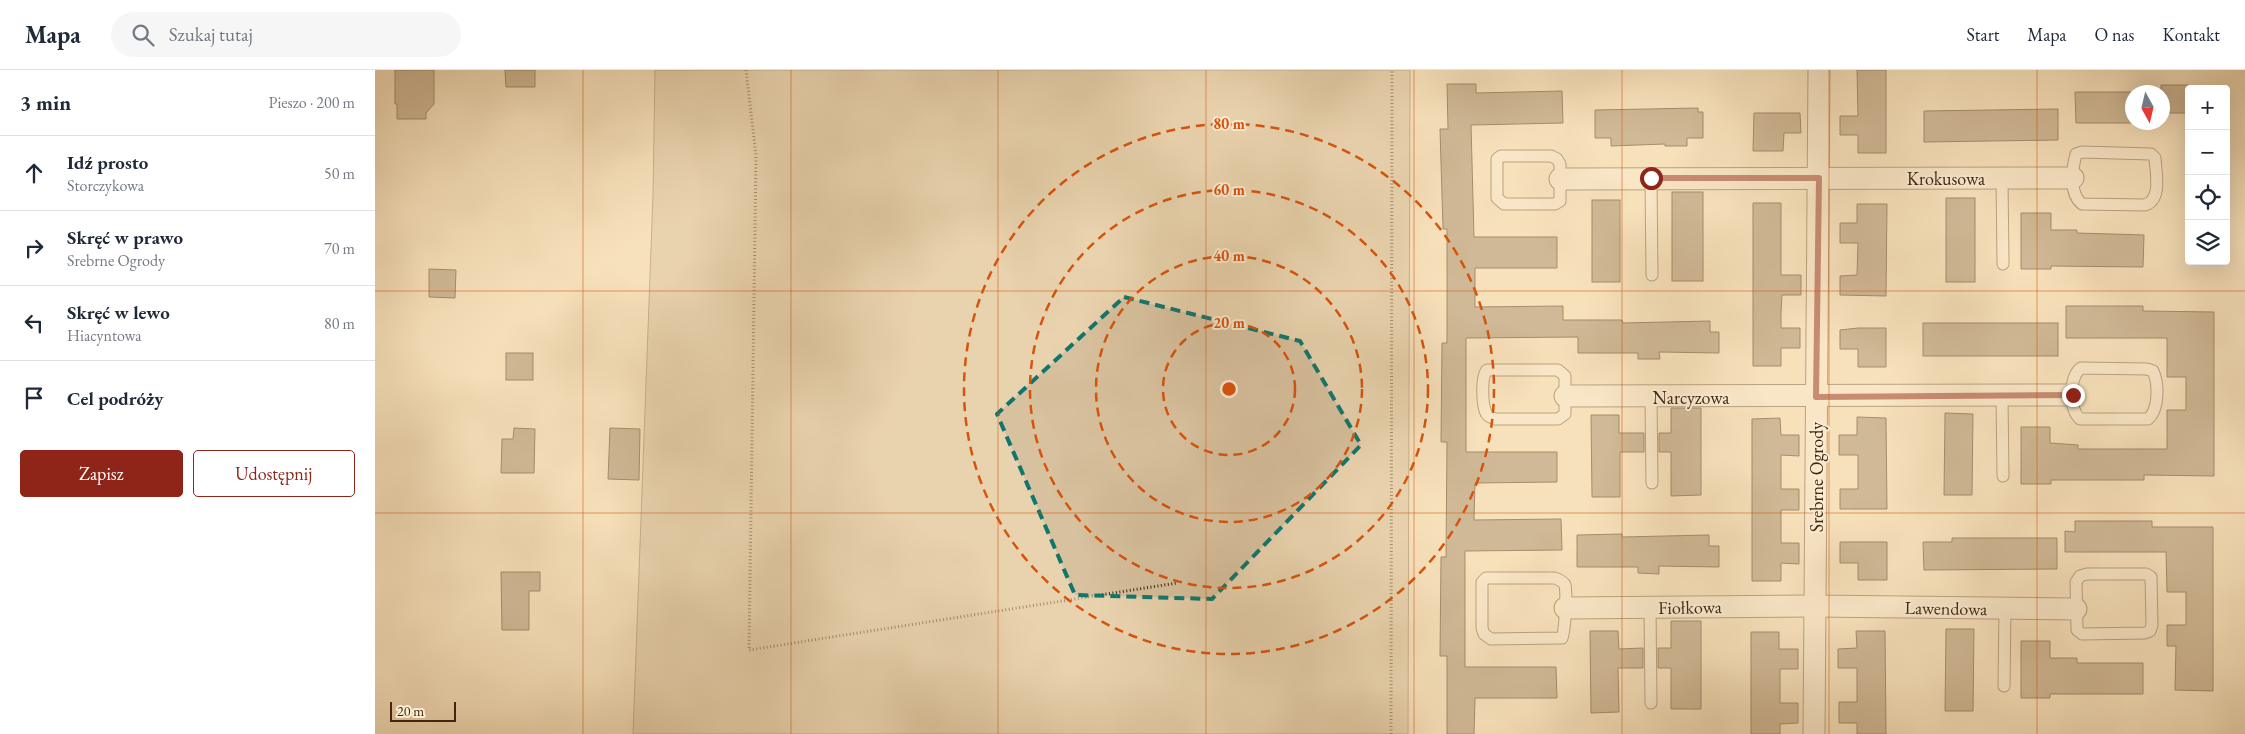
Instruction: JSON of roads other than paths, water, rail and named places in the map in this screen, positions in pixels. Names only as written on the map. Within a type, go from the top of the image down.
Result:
[{"type":"street","name":"Srebrne Ogrody","points":[[1814,734],[1819,70]]},
{"type":"street","name":"Krokusowa","points":[[1560,179],[2073,178]]},
{"type":"street","name":"Narcyzowa","points":[[1565,396],[2073,395]]},
{"type":"street","name":"Fiołkowa","points":[[1565,608],[1816,606]]},
{"type":"street","name":"Lawendowa","points":[[1816,606],[2076,609]]},
{"type":"lane","points":[[2082,152],[2151,154],[2155,158],[2156,197],[2151,203],[2145,204],[2083,204],[2076,199],[2073,178],[2076,154],[2082,152]]},
{"type":"lane","points":[[1501,156],[1551,156],[1557,159],[1560,164],[1560,179],[1561,197],[1555,204],[1504,204],[1497,198],[1497,159],[1501,156]]},
{"type":"lane","points":[[1651,178],[1652,274]]},
{"type":"lane","points":[[2001,178],[2003,264]]},
{"type":"lane","points":[[2081,368],[2147,369],[2153,371],[2155,377],[2156,407],[2154,415],[2148,419],[2080,419],[2074,411],[2073,395],[2073,378],[2081,368]]},
{"type":"lane","points":[[1487,370],[1558,370],[1565,376],[1565,396],[1565,414],[1558,419],[1495,419],[1487,416],[1485,410],[1483,378],[1487,370]]},
{"type":"lane","points":[[1651,396],[1652,482]]},
{"type":"lane","points":[[2002,396],[2003,476]]},
{"type":"lane","points":[[2087,574],[2146,574],[2151,577],[2152,625],[2150,631],[2145,634],[2082,634],[2077,630],[2076,609],[2076,582],[2080,576],[2087,574]]},
{"type":"lane","points":[[1486,578],[1555,578],[1562,580],[1565,585],[1565,608],[1564,634],[1562,638],[1491,638],[1485,634],[1482,628],[1482,582],[1486,578]]},
{"type":"lane","points":[[1650,608],[1651,703]]},
{"type":"lane","points":[[2004,686],[2005,609]]}]
